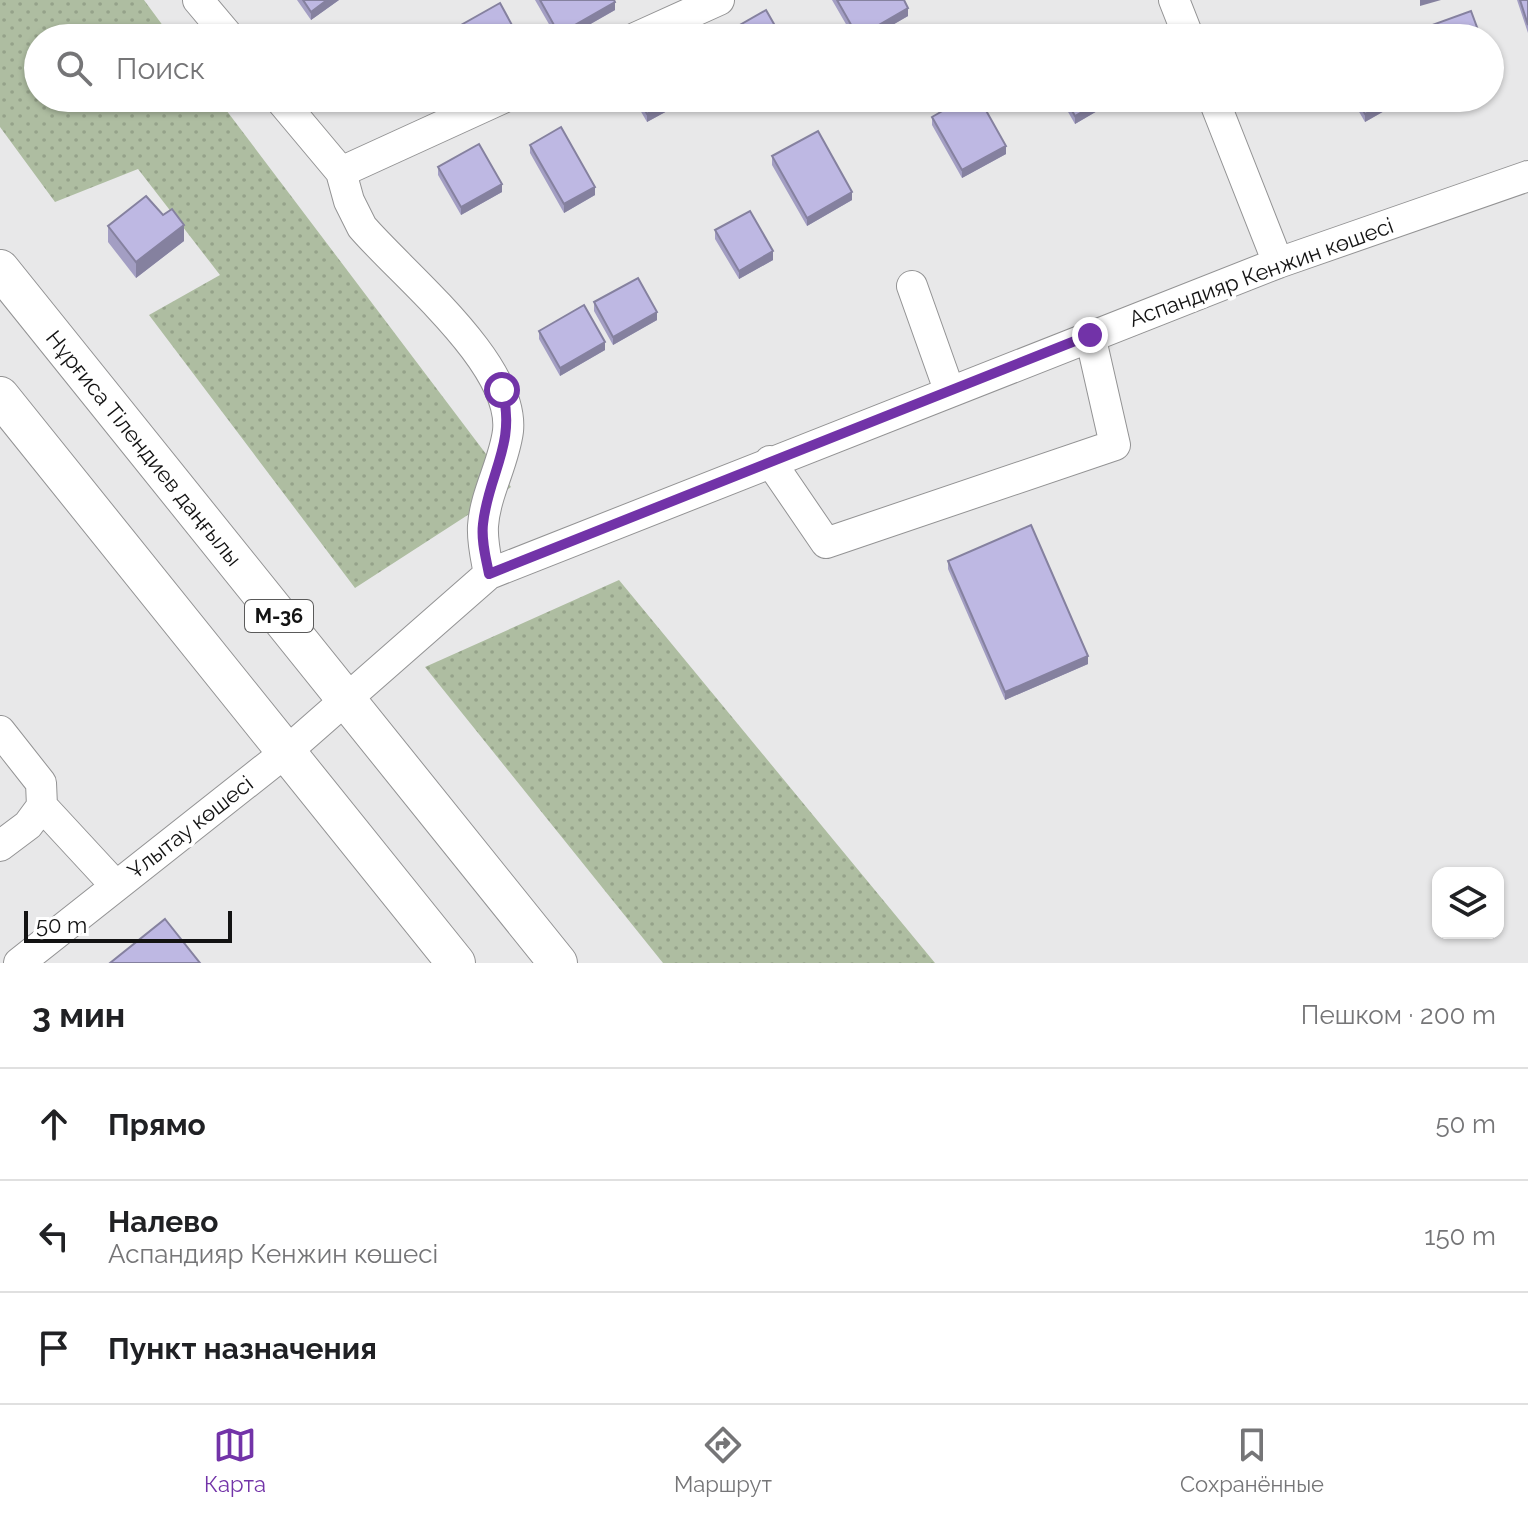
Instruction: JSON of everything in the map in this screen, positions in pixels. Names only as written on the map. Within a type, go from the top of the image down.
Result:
[{"type":"main road","name":"Нұрғиса Тілендиев даңғылы","points":[[0,269],[558,963]]},
{"type":"main road","points":[[0,396],[456,963]]},
{"type":"street","points":[[198,0],[218,24]]},
{"type":"street","points":[[666,24],[719,0]]},
{"type":"street","points":[[1174,0],[1183,24]]},
{"type":"street","points":[[291,112],[341,172],[349,201],[362,227],[470,344],[502,390],[508,412],[508,432],[483,524],[489,574]]},
{"type":"street","points":[[341,172],[472,112]]},
{"type":"street","points":[[1219,112],[1278,263]]},
{"type":"street","name":"Аспандияр Кенжин көшесі","points":[[286,752],[489,574],[1090,335],[1278,263],[1528,176]]},
{"type":"street","points":[[912,286],[949,390]]},
{"type":"street","points":[[770,461],[826,543],[1115,445],[1090,335]]},
{"type":"street","points":[[0,731],[41,783],[42,806],[28,825],[0,846]]},
{"type":"street","name":"Ұлытау көшесі","points":[[19,963],[286,752]]},
{"type":"street","points":[[42,806],[116,886]]},
{"type":"green space","points":[[0,0],[144,0],[162,24],[24,24],[24,112],[228,112],[511,487],[355,588],[149,315],[220,275],[138,169],[55,202],[0,127]]},
{"type":"green space","points":[[619,580],[935,963],[663,963],[425,667]]},
{"type":"building","points":[[303,0],[327,0],[311,12]]},
{"type":"building","points":[[540,0],[615,2],[576,24],[553,24]]},
{"type":"building","points":[[837,0],[904,0],[908,8],[880,24],[851,24]]},
{"type":"building","points":[[1520,0],[1528,0],[1528,25]]},
{"type":"building","points":[[500,3],[511,24],[463,24]]},
{"type":"building","points":[[766,10],[774,24],[742,24]]},
{"type":"building","points":[[1471,11],[1476,24],[1435,24]]},
{"type":"building","points":[[941,112],[987,112],[1006,146],[962,170],[932,117]]},
{"type":"building","points":[[561,127],[595,187],[564,204],[530,145]]},
{"type":"building","points":[[818,131],[852,192],[807,218],[772,156]]},
{"type":"building","points":[[479,144],[502,184],[461,207],[438,167]]},
{"type":"building","points":[[146,196],[163,215],[172,209],[184,225],[136,262],[108,226]]},
{"type":"building","points":[[750,211],[773,251],[739,271],[715,230]]},
{"type":"building","points":[[638,278],[657,312],[613,337],[594,302]]},
{"type":"building","points":[[584,305],[605,342],[560,368],[539,331]]},
{"type":"building","points":[[1031,525],[1088,656],[1005,692],[948,561]]},
{"type":"building","points":[[165,919],[200,963],[110,963]]},
{"type":"route","points":[[502,390],[508,412],[508,432],[483,524],[489,574],[1090,335]]}]
